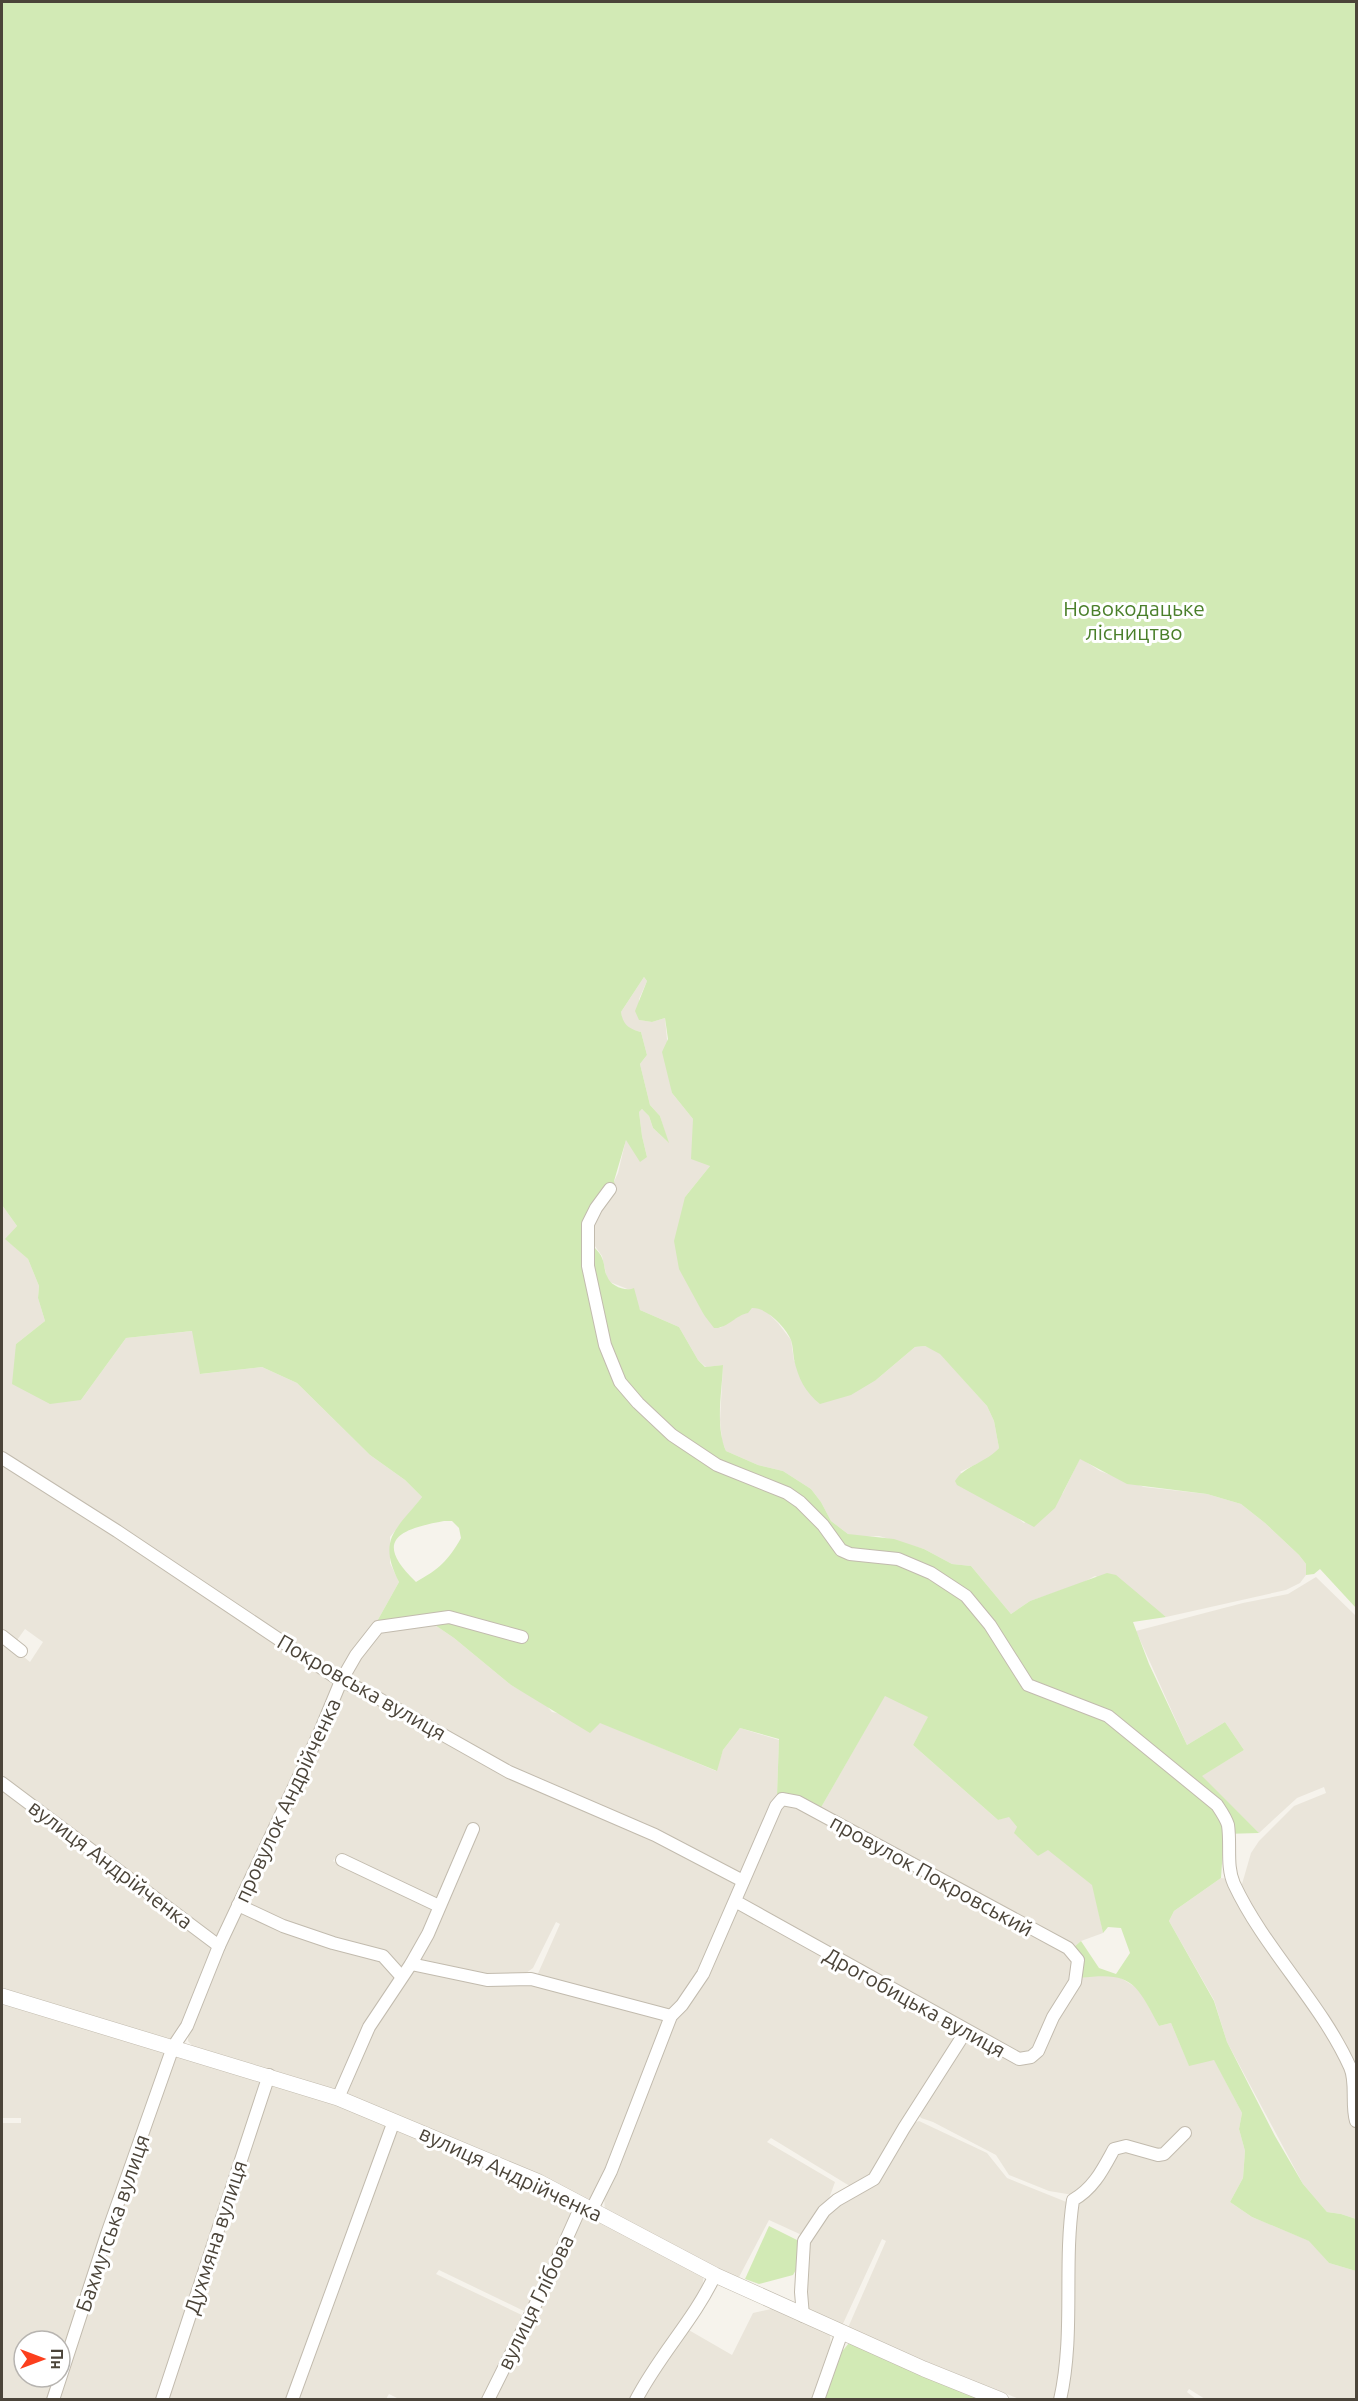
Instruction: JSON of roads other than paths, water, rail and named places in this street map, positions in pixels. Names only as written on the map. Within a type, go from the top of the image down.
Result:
[{"type":"street","points":[[610,1189],[588,1224],[588,1266],[605,1345],[621,1382],[638,1403],[672,1435],[717,1465],[787,1493],[800,1502],[823,1525],[841,1550],[850,1554],[898,1559],[931,1573],[966,1596],[990,1625],[1028,1685],[1108,1716],[1217,1805],[1227,1823],[1229,1868],[1234,1883],[1265,1938],[1333,2035],[1351,2069],[1356,2121]]},
{"type":"street","name":"Покровська вулиця","points":[[2,1458],[117,1531],[341,1681],[367,1692],[509,1772],[646,1830],[743,1881]]},
{"type":"street","name":"провулок Андрійченка","points":[[173,2047],[187,2026],[219,1946],[319,1734],[341,1681],[356,1655],[378,1627],[449,1617],[522,1637]]},
{"type":"street","points":[[2,1636],[21,1651]]},
{"type":"street","name":"вулиця Андрійченка","points":[[2,1783],[219,1946]]},
{"type":"street","name":"провулок Покровський","points":[[743,1881],[776,1806],[782,1799],[798,1803],[1068,1948],[1078,1960]]},
{"type":"street","points":[[338,2098],[369,2027],[428,1934],[473,1829]]},
{"type":"street","points":[[342,1860],[439,1906]]},
{"type":"street","points":[[587,2207],[615,2161],[671,2016],[682,2005],[703,1974],[743,1881]]},
{"type":"street","name":"Дрогобицька вулиця","points":[[735,1901],[1019,2059],[1031,2057],[1038,2051],[1053,2018],[1075,1982],[1078,1960]]},
{"type":"street","points":[[238,1905],[283,1926],[333,1943],[383,1956],[401,1976]]},
{"type":"street","points":[[411,1964],[487,1980],[531,1979],[671,2016]]},
{"type":"street","name":"вулиця Андрійченка","points":[[2,1996],[269,2075],[338,2098],[539,2182],[715,2275],[924,2369],[1001,2400]]},
{"type":"street","points":[[803,2316],[801,2292],[804,2241],[824,2211],[874,2179],[903,2128],[966,2031]]},
{"type":"street","name":"Бахмутська вулиця","points":[[53,2400],[107,2234],[173,2047]]},
{"type":"street","name":"Духмяна вулиця","points":[[162,2400],[269,2075]]},
{"type":"street","points":[[292,2400],[394,2121]]},
{"type":"street","points":[[1060,2400],[1066,2359],[1068,2228],[1073,2200],[1085,2193],[1099,2176],[1114,2149],[1126,2146],[1158,2155],[1164,2154],[1185,2133]]},
{"type":"street","name":"вулиця Глібова","points":[[488,2400],[553,2269],[587,2207]]},
{"type":"street","points":[[636,2400],[649,2374],[705,2296],[715,2275]]},
{"type":"street","points":[[818,2400],[842,2332]]},
{"type":"park label","name":"Новокодацьке лісництво","points":[[1134,620]]}]
